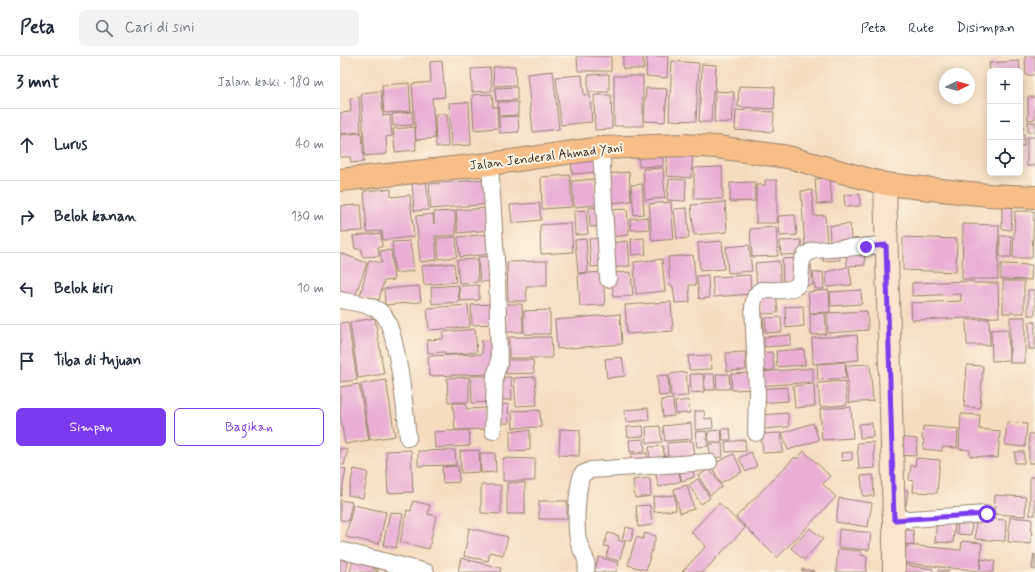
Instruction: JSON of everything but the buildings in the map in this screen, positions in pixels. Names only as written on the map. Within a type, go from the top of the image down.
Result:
[{"type":"highway","name":"Jalan Jenderal Ahmad Yani","points":[[340,180],[490,164],[601,148],[683,145],[717,147],[788,157],[885,184],[988,195],[1035,198]]},
{"type":"street","points":[[601,148],[608,279]]},
{"type":"street","points":[[490,164],[497,276],[499,353],[499,364],[495,375],[493,432]]},
{"type":"street","points":[[885,184],[894,520],[894,572]]},
{"type":"street","points":[[756,433],[757,393],[753,332],[754,297],[756,293],[761,290],[793,288],[798,285],[800,280],[800,264],[803,258],[810,251],[886,245]]},
{"type":"street","points":[[340,300],[366,305],[376,309],[384,315],[389,324],[393,337],[403,392],[408,438]]},
{"type":"street","points":[[586,572],[586,558],[578,541],[577,528],[578,485],[582,474],[591,470],[709,462]]},
{"type":"street","points":[[894,520],[987,514]]},
{"type":"street","points":[[340,550],[426,572]]},
{"type":"route","points":[[866,247],[886,245],[894,520],[987,514]]}]
